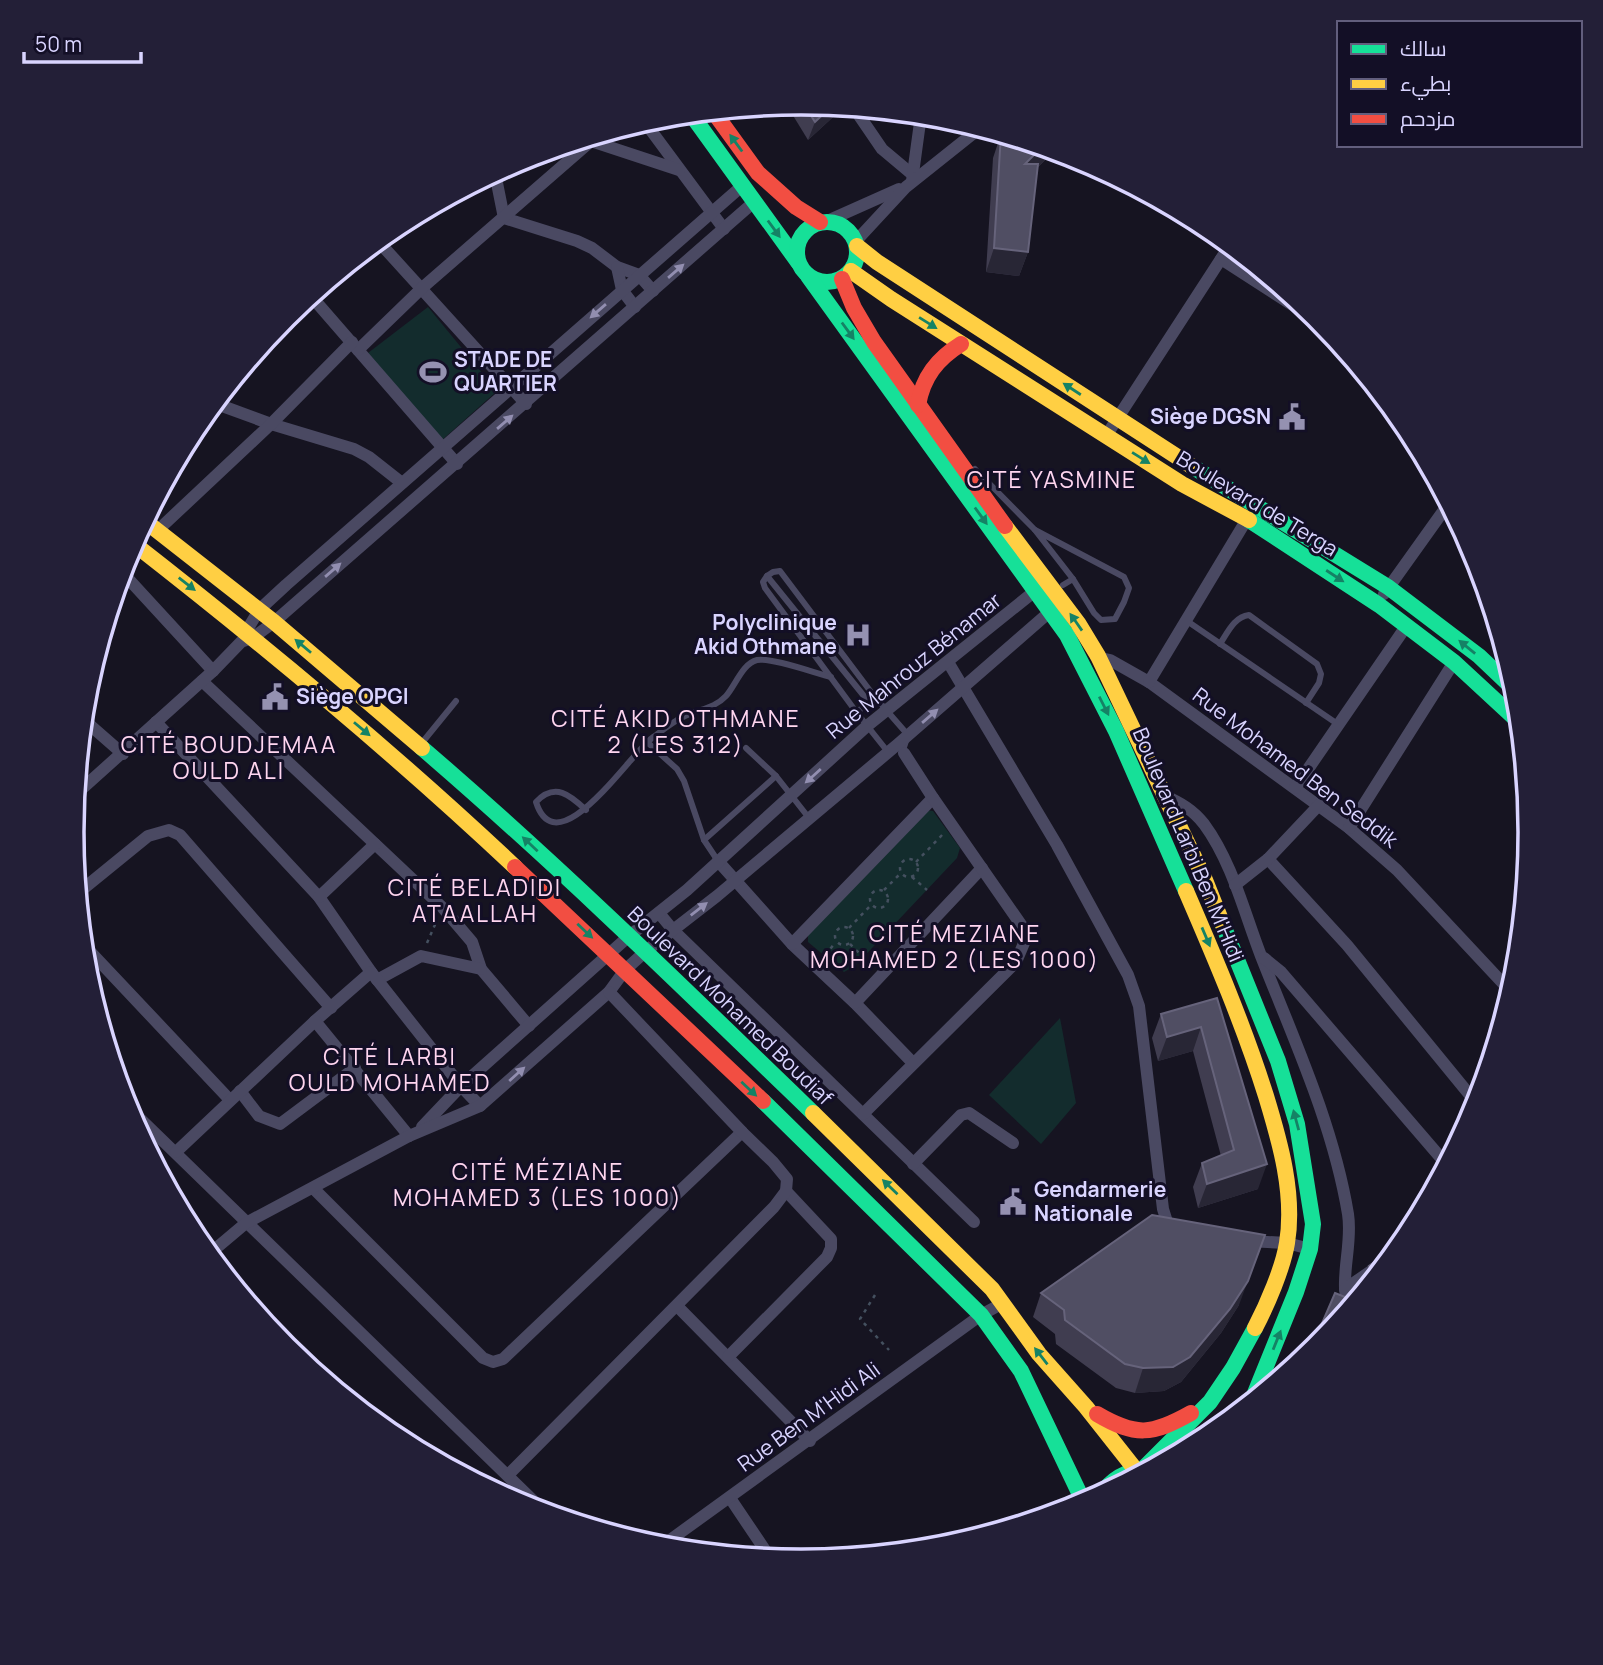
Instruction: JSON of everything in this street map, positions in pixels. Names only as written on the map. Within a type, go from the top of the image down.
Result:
[{"type":"main road","points":[[697,123],[808,276],[824,283],[846,275],[858,255],[856,244],[847,229],[823,222],[796,207],[758,173],[720,120]]},
{"type":"main road","points":[[742,186],[758,173]]},
{"type":"main road","points":[[798,262],[798,242],[811,226],[823,222]]},
{"type":"main road","name":"Boulevard de Terga","points":[[856,244],[877,262],[1117,418],[1388,587],[1479,656],[1502,677]]},
{"type":"main road","name":"Boulevard de Terga","points":[[846,275],[961,344],[1182,484],[1247,519],[1379,604],[1454,662],[1508,712]]},
{"type":"main road","name":"Boulevard Larbi Ben M'Hidi","points":[[846,275],[854,308],[874,342],[1040,587]]},
{"type":"main road","name":"Boulevard Larbi Ben M'Hidi","points":[[808,276],[1040,587],[1058,599],[1078,623],[1098,656],[1205,880],[1278,1061],[1297,1124],[1313,1224],[1310,1249],[1296,1292],[1258,1386]]},
{"type":"main road","points":[[918,405],[925,378],[948,351],[961,344]]},
{"type":"main road","name":"Boulevard Mohamed Boudiaf","points":[[153,527],[274,622],[419,745],[493,809],[646,951],[905,1202],[1003,1303],[1039,1354],[1139,1465]]},
{"type":"main road","points":[[142,551],[429,786],[808,1143],[981,1315],[1021,1371],[1079,1494]]},
{"type":"main road","name":"Boulevard Larbi Ben M'Hidi","points":[[1058,599],[1067,635],[1116,732],[1247,1036],[1278,1135],[1288,1192],[1287,1243],[1266,1308],[1233,1368],[1210,1402],[1156,1456]]},
{"type":"main road","points":[[1086,1407],[1121,1429],[1145,1432],[1175,1422],[1210,1402]]},
{"type":"street","points":[[861,118],[881,149],[910,181]]},
{"type":"street","points":[[856,244],[910,181],[918,125]]},
{"type":"street","points":[[652,131],[724,229]]},
{"type":"street","points":[[823,222],[910,181],[970,135]]},
{"type":"street","points":[[605,142],[680,170]]},
{"type":"street","points":[[154,523],[271,424],[355,346],[579,150]]},
{"type":"street","points":[[497,183],[504,218]]},
{"type":"street","points":[[247,636],[258,610],[742,186]]},
{"type":"street","points":[[86,786],[213,671],[247,636],[274,622],[754,202]]},
{"type":"street","points":[[504,218],[592,248],[617,267],[639,275],[653,291]]},
{"type":"street","points":[[386,248],[526,404]]},
{"type":"street","points":[[1106,436],[1225,253]]},
{"type":"street","points":[[1221,259],[1278,295]]},
{"type":"street","points":[[617,267],[622,290],[635,307]]},
{"type":"street","points":[[317,303],[457,464]]},
{"type":"street","points":[[224,407],[363,452],[402,483]]},
{"type":"street","points":[[1379,604],[1388,587],[1443,511]]},
{"type":"street","points":[[1149,682],[1247,519]]},
{"type":"street","points":[[130,581],[213,671]]},
{"type":"street","points":[[286,586],[299,600]]},
{"type":"street","name":"Rue Mahrouz Bénamar","points":[[413,1134],[461,1086],[628,937],[718,861],[867,726],[1040,587]]},
{"type":"street","points":[[217,1248],[246,1223],[413,1134],[480,1107],[608,992],[625,970],[646,951],[908,735],[1058,599]]},
{"type":"street","points":[[1295,788],[1407,625]]},
{"type":"street","points":[[1082,664],[1098,656]]},
{"type":"street","name":"Rue Mohamed Ben Seddik","points":[[1098,656],[1149,682],[1349,828],[1397,870],[1503,982]]},
{"type":"street","points":[[948,662],[1057,845],[1128,975],[1139,1006],[1163,1209],[1168,1225],[1177,1234],[1190,1238]]},
{"type":"street","points":[[1349,828],[1454,662]]},
{"type":"street","points":[[202,681],[443,908],[472,943],[481,969],[529,1026]]},
{"type":"street","points":[[156,722],[319,897],[374,976],[480,1107]]},
{"type":"street","points":[[92,727],[123,754]]},
{"type":"street","points":[[863,1114],[1016,962],[1024,943],[1022,926],[904,752]]},
{"type":"street","points":[[1165,796],[1194,813],[1205,826],[1236,885],[1261,956],[1299,1047],[1340,1177],[1349,1217],[1345,1289],[1347,1298]]},
{"type":"street","points":[[792,944],[933,798]]},
{"type":"street","points":[[1236,885],[1268,859],[1319,805]]},
{"type":"street","points":[[87,886],[148,836],[169,830],[180,835],[331,1008]]},
{"type":"street","points":[[319,897],[376,844]]},
{"type":"street","points":[[1268,859],[1347,945],[1469,1094]]},
{"type":"street","points":[[718,861],[792,944],[855,1003],[913,1063]]},
{"type":"street","points":[[855,1003],[982,867]]},
{"type":"street","points":[[659,912],[673,930],[974,1222]]},
{"type":"street","points":[[95,956],[235,1096],[259,1116],[280,1124],[355,1068]]},
{"type":"street","points":[[176,1152],[315,1021],[374,976],[421,956],[481,969]]},
{"type":"street","points":[[1261,956],[1280,972],[1441,1158]]},
{"type":"street","points":[[508,1475],[774,1207],[786,1191],[787,1179],[773,1162],[608,992]]},
{"type":"street","points":[[315,1021],[413,1134]]},
{"type":"street","points":[[913,1164],[961,1115],[969,1113],[1013,1143]]},
{"type":"street","points":[[147,1125],[529,1496]]},
{"type":"street","points":[[313,1188],[484,1358],[493,1362],[503,1359],[742,1132]]},
{"type":"street","points":[[728,1357],[827,1257],[831,1248],[831,1239],[786,1191]]},
{"type":"street","points":[[1231,1240],[1287,1243],[1310,1249]]},
{"type":"street","points":[[1345,1289],[1367,1274]]},
{"type":"street","name":"Rue Ben M'Hidi Ali","points":[[673,1538],[981,1315],[1003,1303]]},
{"type":"street","points":[[677,1306],[810,1441]]},
{"type":"street","points":[[730,1498],[762,1548]]},
{"type":"lane","points":[[934,427],[1035,530],[1073,579],[1094,613],[1101,620],[1115,619],[1125,602],[1129,588],[1124,577],[1035,530]]},
{"type":"lane","points":[[780,571],[874,696],[908,735],[904,752],[888,752],[867,726],[765,588],[763,582],[767,576],[780,571]]},
{"type":"lane","points":[[767,576],[868,701]]},
{"type":"lane","points":[[1040,587],[1058,599],[1073,579]]},
{"type":"lane","points":[[1220,644],[1235,621],[1241,616],[1249,615],[1317,664],[1321,674],[1319,683],[1306,703]]},
{"type":"lane","points":[[1187,621],[1339,725]]},
{"type":"lane","points":[[586,810],[561,791],[544,794],[537,802],[540,813],[552,823],[563,823],[586,810],[647,741],[684,716],[713,706],[725,696],[750,663],[756,660],[777,662],[831,677]]},
{"type":"lane","points":[[857,713],[874,696]]},
{"type":"lane","points":[[419,745],[456,701]]},
{"type":"lane","points":[[647,741],[677,769],[684,780],[704,840],[718,861]]},
{"type":"lane","points":[[746,748],[792,794],[808,818]]},
{"type":"lane","points":[[704,840],[776,776]]},
{"type":"path","points":[[916,862],[947,830]]},
{"type":"path","points":[[883,891],[901,873],[901,864],[905,859],[916,862],[918,870],[912,877]]},
{"type":"path","points":[[901,873],[912,877],[927,890]]},
{"type":"path","points":[[883,891],[888,899],[886,905],[878,909],[871,905],[869,899],[872,893],[883,891]]},
{"type":"path","points":[[849,928],[871,905]]},
{"type":"path","points":[[849,928],[854,936],[850,944],[844,946],[836,942],[837,930],[849,928]]},
{"type":"path","points":[[824,956],[836,942]]},
{"type":"path","points":[[850,944],[863,957]]},
{"type":"path","points":[[875,1295],[860,1319],[889,1350]]},
{"type":"green space","name":"STADE DE QUARTIER","points":[[428,307],[497,391],[442,440],[368,353]]},
{"type":"green space","points":[[924,810],[933,811],[960,848],[957,858],[855,966],[844,972],[808,942],[808,932]]},
{"type":"green space","points":[[1060,1018],[1076,1103],[1041,1144],[989,1095]]},
{"type":"building","points":[[811,115],[822,116],[815,122]]},
{"type":"building","points":[[1000,143],[1035,154],[1025,164],[1038,164],[1028,252],[994,248]]},
{"type":"building","points":[[1217,998],[1267,1164],[1207,1184],[1202,1163],[1234,1150],[1201,1027],[1167,1037],[1161,1014]]},
{"type":"building","points":[[1152,1215],[1265,1235],[1248,1281],[1230,1309],[1190,1357],[1173,1367],[1143,1368],[1125,1364],[1065,1320],[1064,1310],[1041,1293]]},
{"type":"building","points":[[1335,1293],[1347,1298],[1341,1306],[1320,1329]]},
{"type":"traffic: fast","points":[[697,123],[798,262]]},
{"type":"traffic: fast","points":[[821,222],[833,222],[852,235],[857,252],[855,264],[844,277],[833,282],[821,282],[802,269],[797,258],[797,246],[810,227],[821,222]]},
{"type":"traffic: fast","points":[[808,276],[1067,635],[1116,731],[1186,891]]},
{"type":"traffic: fast","points":[[1193,467],[1388,587],[1479,656],[1502,677]]},
{"type":"traffic: fast","points":[[1249,520],[1379,605],[1454,662],[1508,712]]},
{"type":"traffic: fast","points":[[422,748],[571,882],[813,1113]]},
{"type":"traffic: fast","points":[[1223,925],[1278,1061],[1297,1124],[1313,1224],[1310,1249],[1296,1292],[1258,1386]]},
{"type":"traffic: fast","points":[[763,1101],[981,1315],[1021,1371],[1079,1493]]},
{"type":"traffic: fast","points":[[1156,1456],[1210,1402],[1255,1328]]},
{"type":"traffic: slow","points":[[857,246],[877,262],[1193,467]]},
{"type":"traffic: slow","points":[[851,271],[1182,484],[1249,520]]},
{"type":"traffic: slow","points":[[1005,526],[1078,623],[1098,656],[1205,880],[1223,925]]},
{"type":"traffic: slow","points":[[153,527],[274,622],[422,748]]},
{"type":"traffic: slow","points":[[142,550],[328,701],[515,867]]},
{"type":"traffic: slow","points":[[1186,891],[1248,1044],[1285,1168],[1289,1206],[1287,1243],[1274,1286],[1255,1328]]},
{"type":"traffic: slow","points":[[813,1113],[992,1289],[1039,1354],[1134,1468]]},
{"type":"traffic: jam","points":[[720,120],[758,173],[796,207],[820,222]]},
{"type":"traffic: jam","points":[[842,279],[854,308],[874,342],[1005,526]]},
{"type":"traffic: jam","points":[[918,405],[927,377],[945,356],[961,344]]},
{"type":"traffic: jam","points":[[515,867],[763,1101]]},
{"type":"traffic: jam","points":[[1097,1414],[1123,1427],[1144,1430],[1165,1426],[1191,1413]]},
{"type":"place","name":"STADE DE QUARTIER","points":[[433,372]]},
{"type":"place","name":"Siège DGSN","points":[[1292,417]]},
{"type":"place","name":"Polyclinique Akid Othmane","points":[[858,635]]},
{"type":"place","name":"Siège OPGI","points":[[275,697]]},
{"type":"place","name":"Gendarmerie Nationale","points":[[1013,1202]]},
{"type":"district","name":"CITÉ YASMINE","points":[[1052,480]]},
{"type":"district","name":"CITÉ AKID OTHMANE 2 (LES 312)","points":[[676,732]]},
{"type":"district","name":"CITÉ BOUDJEMAA OULD ALI","points":[[229,758]]},
{"type":"district","name":"CITÉ BELADIDI ATAALLAH","points":[[475,901]]},
{"type":"district","name":"CITÉ MEZIANE MOHAMED 2 (LES 1000)","points":[[955,947]]},
{"type":"district","name":"CITÉ LARBI OULD MOHAMED","points":[[390,1070]]},
{"type":"district","name":"CITÉ MÉZIANE MOHAMED 3 (LES 1000)","points":[[538,1185]]}]
